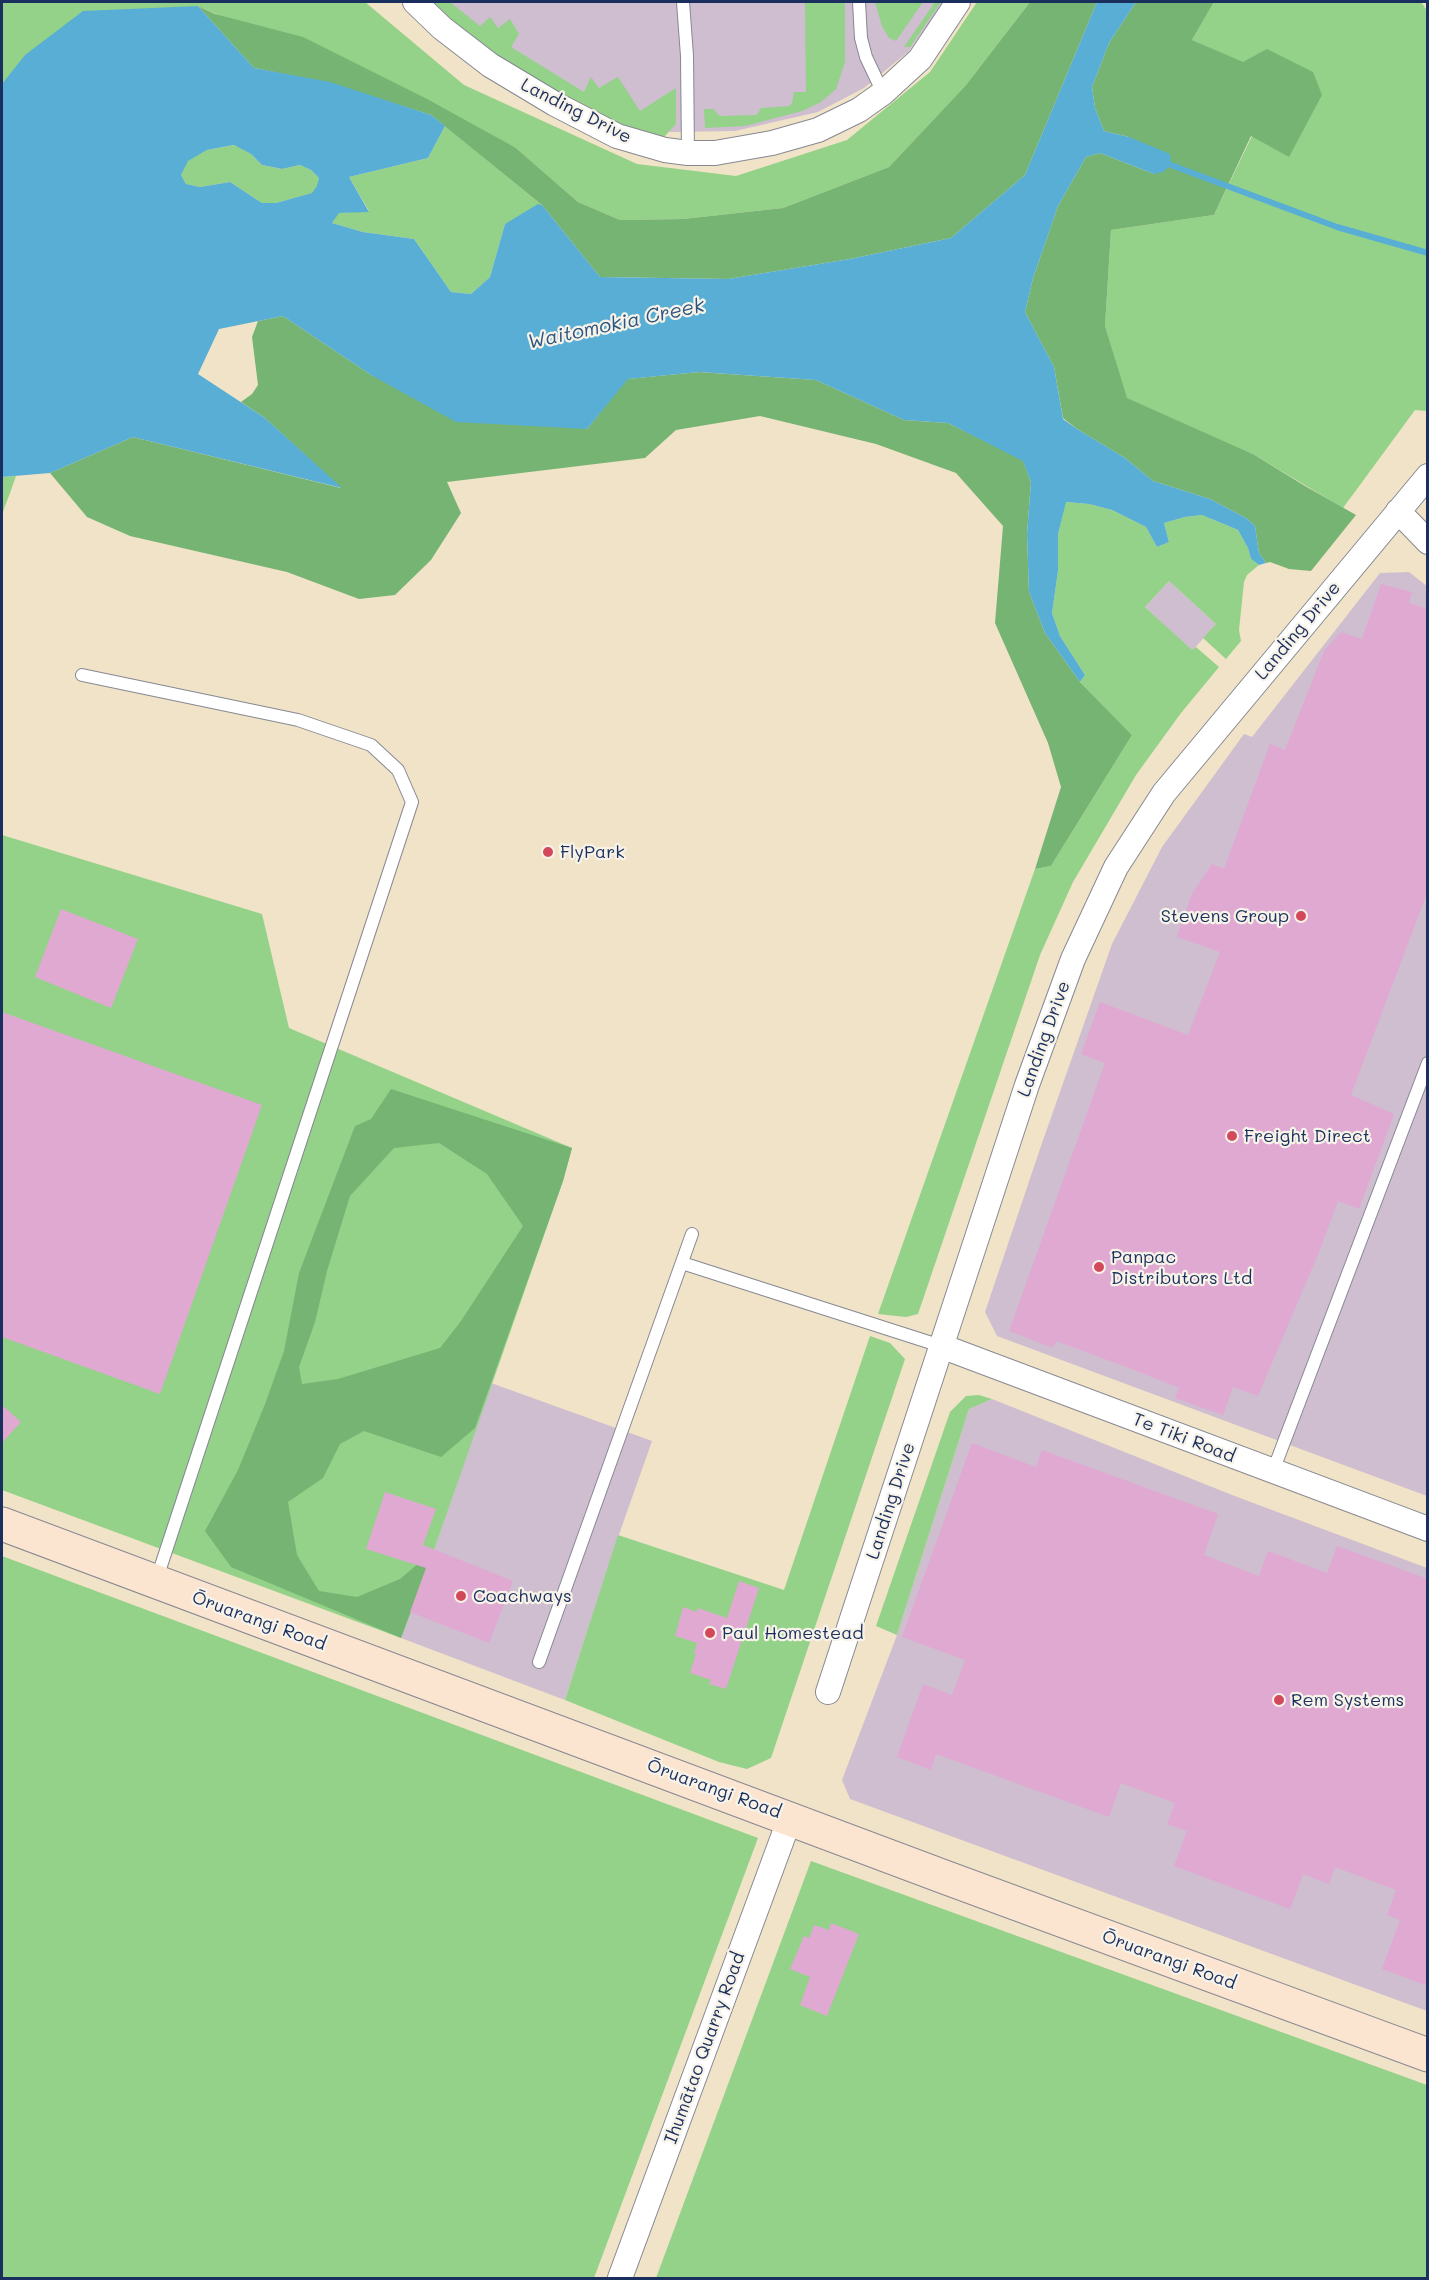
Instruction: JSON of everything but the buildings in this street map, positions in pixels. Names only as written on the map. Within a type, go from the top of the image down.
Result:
[{"type":"street","name":"Landing Drive","points":[[415,2],[442,28],[490,65],[555,104],[617,136],[665,150],[688,153],[715,153],[772,143],[818,130],[859,110],[883,93],[920,59],[958,2]]},
{"type":"street","name":"Landing Drive","points":[[828,1692],[1050,1018],[1073,959],[1116,867],[1164,793],[1428,476]]},
{"type":"street","points":[[1398,511],[1428,542]]},
{"type":"street","name":"Te Tiki Road","points":[[941,1346],[1428,1529]]},
{"type":"street","name":"Ōruarangi Road","points":[[2,1524],[947,1878],[1428,2055]]},
{"type":"street","name":"Ihumātao Quarry Road","points":[[620,2278],[790,1818]]},
{"type":"lane","points":[[683,2],[687,56],[688,153]]},
{"type":"lane","points":[[859,2],[861,38],[866,57],[883,93]]},
{"type":"lane","points":[[82,675],[298,720],[371,745],[398,770],[412,802],[156,1582]]},
{"type":"lane","points":[[1274,1472],[1428,1063]]},
{"type":"lane","points":[[539,1662],[692,1234]]},
{"type":"lane","points":[[682,1263],[941,1346]]},
{"type":"shaded area","points":[[436,2],[944,2],[909,51],[864,88],[818,112],[735,131],[671,132],[592,109]]},
{"type":"shaded area","points":[[1409,572],[1428,587],[1427,1496],[997,1336],[985,1312],[1112,944],[1162,847],[1244,734],[1252,737],[1380,573]]},
{"type":"shaded area","points":[[1169,581],[1216,624],[1192,651],[1145,607]]},
{"type":"shaded area","name":"Coachways","points":[[491,1383],[652,1441],[565,1700],[401,1638],[434,1550]]},
{"type":"shaded area","points":[[992,1399],[1232,1495],[1427,1568],[1427,2011],[850,1799],[842,1780],[897,1635],[969,1409]]},
{"type":"green space","points":[[2,2],[365,2],[464,85],[637,164],[736,176],[847,140],[930,72],[977,2],[1030,2],[966,85],[889,167],[783,208],[683,219],[620,220],[578,202],[516,148],[198,6],[2,84]]},
{"type":"green space","points":[[422,2],[450,2],[480,26],[490,17],[498,28],[510,19],[519,34],[511,47],[584,92],[591,77],[599,88],[618,77],[640,111],[676,88],[676,124],[664,137],[615,125],[497,60]]},
{"type":"green space","points":[[805,2],[845,2],[845,62],[836,89],[821,102],[802,111],[745,126],[705,128],[704,109],[713,109],[720,116],[757,115],[761,108],[789,106],[792,104],[794,92],[806,92]]},
{"type":"green space","points":[[875,2],[923,2],[896,41],[889,38],[882,26]]},
{"type":"green space","points":[[935,2],[941,2],[910,47],[904,47]]},
{"type":"green space","points":[[1030,2],[1097,2],[1025,175],[951,238],[850,259],[728,279],[600,277],[542,205],[431,115],[330,83],[254,68],[198,6],[215,14],[303,37],[427,99],[516,148],[578,202],[620,220],[683,219],[783,208],[889,167],[966,85]]},
{"type":"green space","points":[[1136,2],[1214,2],[1192,40],[1243,62],[1267,49],[1313,72],[1322,95],[1289,157],[1251,136],[1214,215],[1111,230],[1105,326],[1127,398],[1253,454],[1356,515],[1311,571],[1289,569],[1270,562],[1266,563],[1259,553],[1255,526],[1246,518],[1210,499],[1153,481],[1125,458],[1063,418],[1054,367],[1025,312],[1033,278],[1058,206],[1086,157],[1100,153],[1154,174],[1129,137],[1104,131],[1095,108],[1092,87],[1109,43]]},
{"type":"green space","points":[[1214,2],[1421,2],[1428,12],[1427,411],[1415,410],[1343,508],[1253,454],[1126,398],[1105,326],[1111,230],[1214,215],[1252,136],[1243,63],[1192,40]]},
{"type":"green space","points":[[445,126],[542,205],[505,224],[490,277],[471,294],[451,292],[414,239],[363,232],[332,223],[338,213],[369,211],[349,177],[428,158]]},
{"type":"green space","points":[[235,145],[251,154],[262,165],[282,169],[300,165],[311,170],[319,178],[318,186],[313,193],[276,203],[262,203],[230,182],[200,187],[186,184],[181,175],[187,161],[207,150]]},
{"type":"green space","points":[[283,316],[371,375],[587,429],[627,379],[699,372],[816,380],[904,420],[948,423],[1023,460],[1031,482],[1027,534],[1029,592],[1045,633],[1080,682],[1132,735],[1051,866],[1035,869],[1061,787],[1048,743],[995,623],[1003,526],[956,473],[876,444],[760,416],[676,430],[645,458],[447,482],[461,513],[431,560],[395,595],[359,599],[287,572],[130,536],[87,517],[50,473],[133,437],[341,488],[265,418],[241,402],[252,394],[258,385],[252,337],[258,321]]},
{"type":"green space","points":[[16,476],[10,493],[2,514],[2,477]]},
{"type":"green space","points":[[1065,502],[1089,504],[1112,510],[1146,527],[1157,547],[1169,542],[1164,523],[1202,515],[1238,530],[1251,559],[1259,565],[1247,575],[1244,582],[1239,630],[1241,641],[1226,659],[1203,638],[1216,624],[1169,581],[1145,607],[1192,650],[1196,647],[1219,667],[1181,713],[1136,775],[1073,882],[1040,955],[918,1314],[906,1317],[878,1314],[1035,869],[1051,866],[1132,735],[1080,682],[1085,675],[1060,636],[1052,613],[1058,571],[1058,534]]},
{"type":"green space","points":[[2,835],[262,914],[289,1028],[572,1148],[563,1181],[401,1638],[2,1490]]},
{"type":"green space","points":[[391,1089],[572,1148],[563,1181],[475,1428],[441,1457],[364,1431],[340,1444],[323,1478],[288,1502],[297,1555],[319,1591],[357,1597],[400,1579],[434,1550],[401,1638],[231,1567],[205,1531],[238,1470],[265,1404],[284,1351],[299,1273],[355,1126],[371,1119]],"holes":[[[439,1143],[487,1174],[523,1226],[461,1321],[440,1348],[338,1379],[302,1384],[299,1367],[315,1322],[327,1271],[350,1196],[394,1148]]]},
{"type":"green space","points":[[870,1336],[890,1343],[905,1359],[771,1758],[747,1769],[719,1762],[565,1700],[618,1535],[784,1590]]},
{"type":"green space","points":[[979,1395],[992,1399],[969,1409],[897,1635],[876,1626],[950,1412],[966,1396]]},
{"type":"green space","points":[[2,1556],[758,1838],[594,2278],[2,2278]]},
{"type":"green space","points":[[811,1861],[1427,2085],[1427,2278],[656,2278]]},
{"type":"water","name":"Waitomokia Creek","points":[[1097,2],[1136,2],[1109,43],[1092,87],[1095,108],[1104,131],[1129,137],[1170,154],[1171,165],[1163,172],[1154,174],[1100,153],[1086,157],[1058,206],[1033,278],[1025,312],[1054,367],[1063,419],[1125,458],[1153,481],[1210,499],[1246,518],[1255,526],[1259,553],[1266,563],[1259,565],[1251,559],[1238,530],[1202,515],[1164,523],[1169,542],[1157,547],[1146,527],[1112,510],[1089,504],[1066,502],[1058,534],[1058,571],[1052,613],[1060,636],[1085,675],[1080,682],[1045,633],[1029,592],[1027,534],[1031,482],[1023,461],[948,423],[904,420],[816,380],[699,372],[628,379],[587,429],[456,422],[371,375],[283,316],[219,329],[198,374],[265,418],[342,488],[133,437],[50,473],[2,477],[2,84],[25,55],[83,11],[198,6],[254,68],[330,82],[431,115],[445,126],[428,158],[349,177],[369,212],[339,213],[332,223],[363,232],[414,239],[451,292],[471,294],[490,277],[505,224],[538,204],[542,205],[600,277],[728,279],[850,259],[951,238],[1025,175]],"holes":[[[234,145],[251,154],[262,165],[282,169],[300,165],[311,170],[319,178],[317,186],[312,193],[276,203],[262,203],[230,182],[200,187],[186,184],[181,175],[188,161],[207,150]]]},
{"type":"waterway","points":[[1171,165],[1337,227],[1428,253]]},
{"type":"place","name":"FlyPark","points":[[548,852]]},
{"type":"place","name":"Stevens Group","points":[[1301,916]]},
{"type":"place","name":"Freight Direct","points":[[1232,1136]]},
{"type":"place","name":"Panpac Distributors Ltd","points":[[1099,1267]]},
{"type":"place","name":"Coachways","points":[[461,1596]]},
{"type":"place","name":"Paul Homestead","points":[[710,1633]]},
{"type":"place","name":"Rem Systems","points":[[1279,1700]]}]
